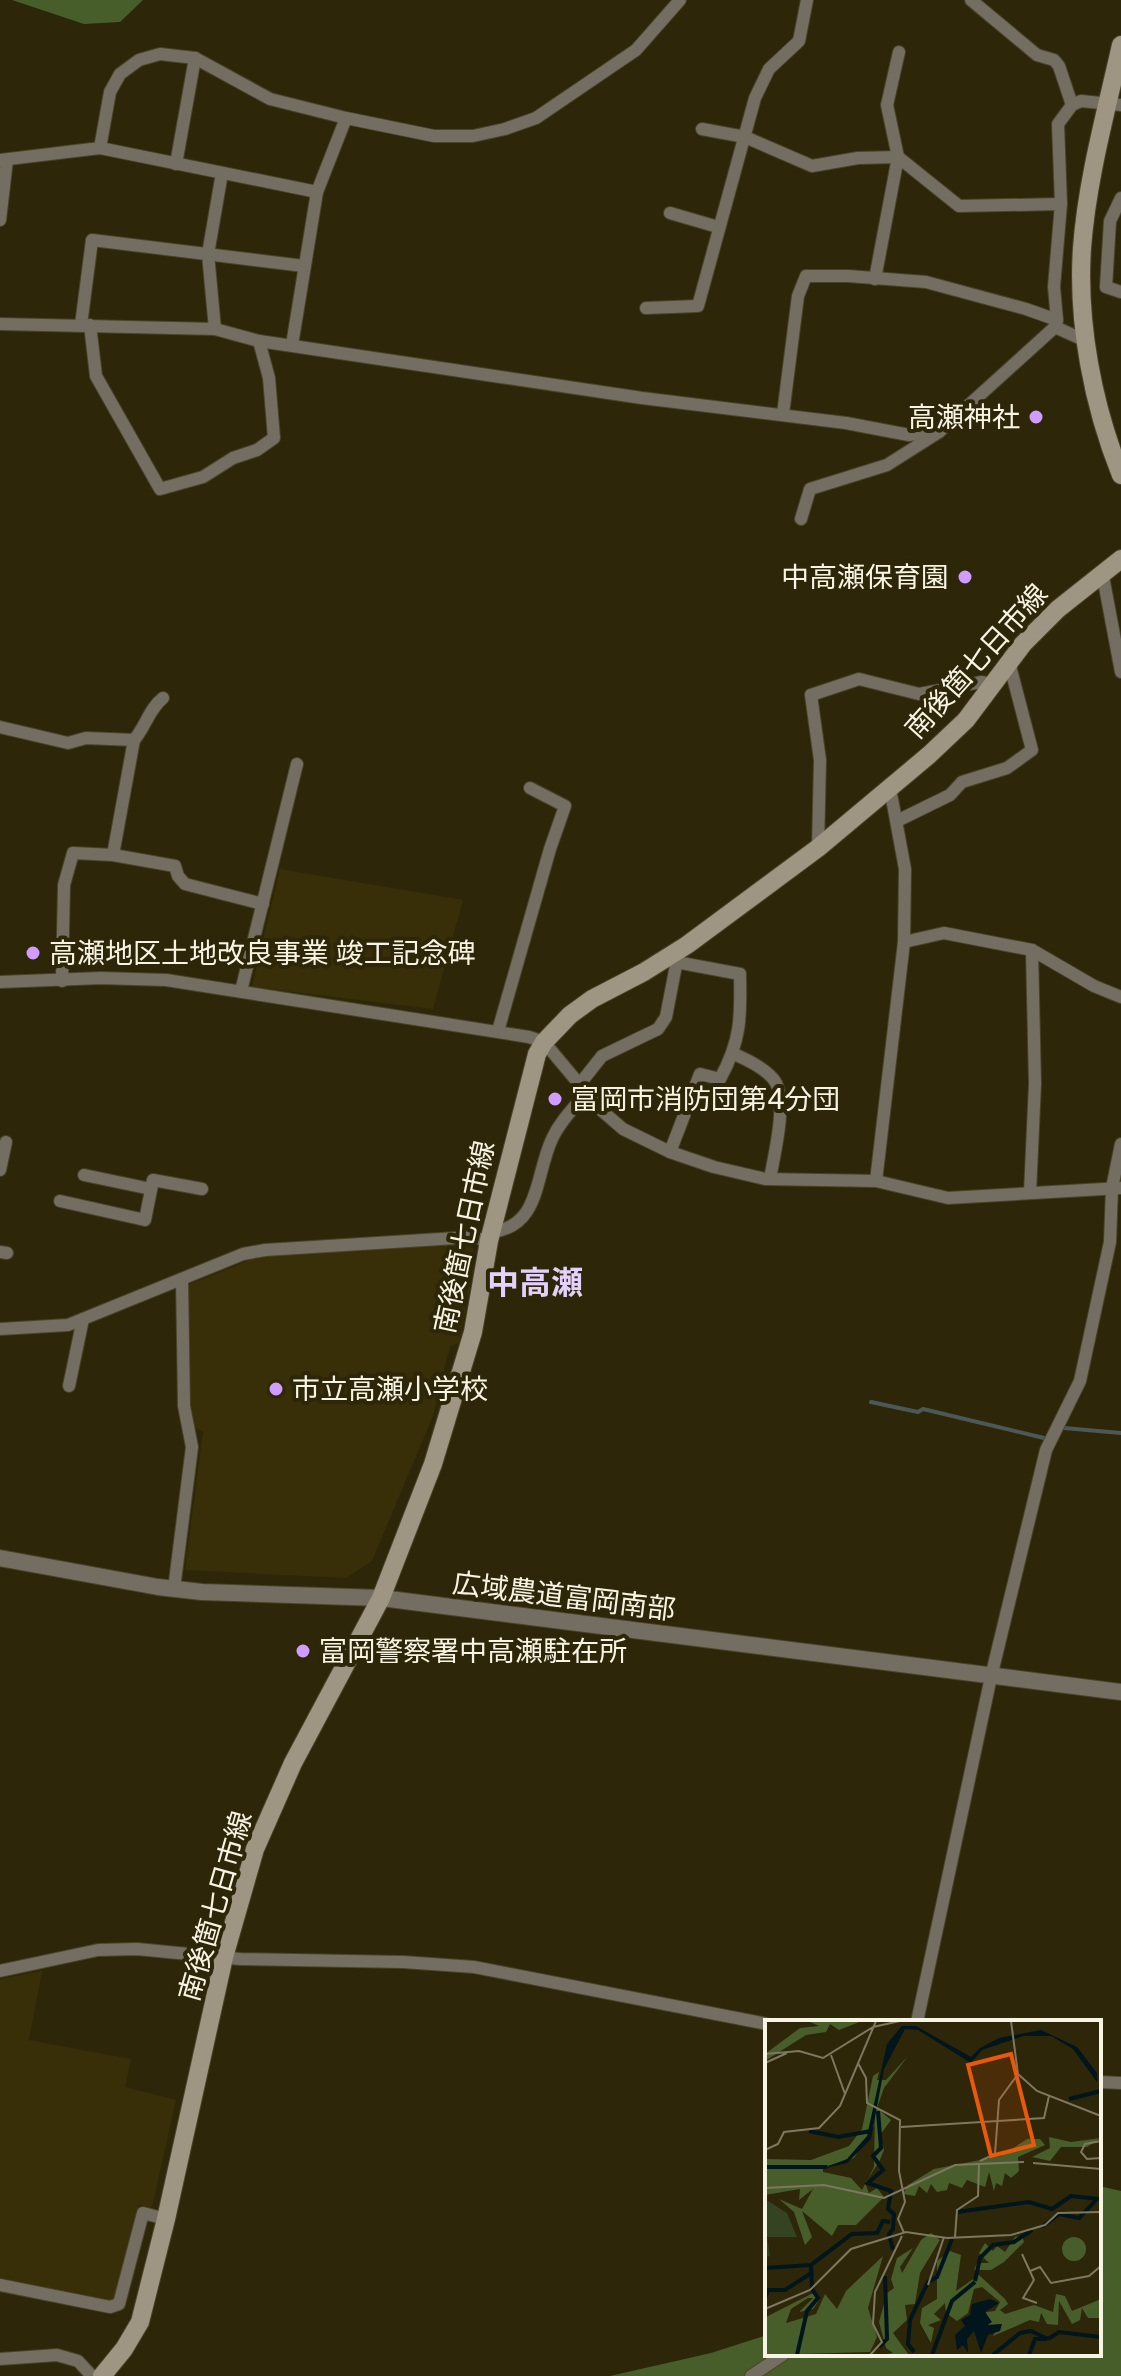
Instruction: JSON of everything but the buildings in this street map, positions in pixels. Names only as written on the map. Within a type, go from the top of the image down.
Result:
[{"type":"main road","points":[[1121,45],[1115,104],[1087,204],[1082,251],[1086,341],[1104,425],[1121,475]]},
{"type":"main road","name":"南後箇七日市線","points":[[102,2376],[124,2349],[140,2322],[224,1957],[255,1849],[275,1802],[381,1598],[433,1464],[473,1332],[490,1236],[531,1071],[544,1042],[570,1015],[592,999],[678,956],[890,788],[966,720],[1023,644],[1058,609],[1102,571],[1121,559]]},
{"type":"street","points":[[100,148],[110,92],[120,74],[139,60],[160,54],[195,58],[270,99],[346,118],[434,136],[473,136],[505,129],[536,118],[636,50],[680,0]]},
{"type":"street","points":[[646,308],[698,306],[755,98],[769,69],[799,41],[807,0]]},
{"type":"street","points":[[971,0],[1037,55],[1054,60],[1059,66],[1072,105]]},
{"type":"street","points":[[875,279],[898,157],[887,105],[899,52]]},
{"type":"street","points":[[176,164],[195,58]]},
{"type":"street","points":[[1056,323],[1054,287],[1061,204],[1058,124],[1072,105],[1081,101],[1115,104]]},
{"type":"street","points":[[292,345],[317,192],[346,118]]},
{"type":"street","points":[[702,129],[745,137],[812,166],[858,158],[898,157],[959,206],[1061,204]]},
{"type":"street","points":[[0,220],[4,160],[100,148],[317,192]]},
{"type":"street","points":[[215,329],[208,254],[222,173]]},
{"type":"street","points":[[1121,198],[1110,221],[1106,287],[1121,292]]},
{"type":"street","points":[[670,213],[718,227]]},
{"type":"street","points":[[259,341],[269,378],[274,438],[203,477],[160,489],[96,376],[86,325],[92,240],[304,266]]},
{"type":"street","points":[[783,414],[798,296],[806,276],[926,282],[1026,309],[1086,341]]},
{"type":"street","points":[[801,519],[810,489],[887,465],[939,432],[1056,323]]},
{"type":"street","points":[[0,324],[215,329],[259,341],[642,398],[783,414],[909,435],[939,432]]},
{"type":"street","points":[[1102,571],[1121,672]]},
{"type":"street","points":[[897,821],[950,795],[962,782],[1007,768],[1032,750],[1009,662]]},
{"type":"street","points":[[818,848],[820,760],[811,695],[859,679],[919,694],[981,682],[993,684]]},
{"type":"street","points":[[113,855],[134,740],[143,730],[153,706],[163,698]]},
{"type":"street","points":[[0,727],[68,743],[86,738],[134,740]]},
{"type":"street","points":[[241,991],[297,764]]},
{"type":"street","points":[[498,1031],[565,806],[530,788]]},
{"type":"street","points":[[876,1181],[904,942],[905,869],[890,788]]},
{"type":"street","points":[[62,981],[64,885],[73,853],[113,855],[175,866],[185,884],[263,904]]},
{"type":"street","points":[[904,942],[944,933],[1032,950],[1094,986],[1121,997]]},
{"type":"street","points":[[1030,1193],[1035,1084],[1032,950]]},
{"type":"street","points":[[0,1329],[68,1325],[243,1254],[300,1245],[490,1236],[518,1224],[527,1214],[551,1140],[602,1056],[658,1029],[666,1017],[678,956],[740,974],[741,1016],[734,1054],[720,1079],[700,1074],[670,1152]]},
{"type":"street","points":[[0,982],[166,980],[498,1031],[544,1042],[582,1089],[623,1129],[670,1152],[714,1167],[770,1179],[876,1181],[948,1198],[1117,1188]]},
{"type":"street","points":[[734,1054],[749,1060],[775,1080],[779,1092],[770,1179]]},
{"type":"street","points":[[0,1170],[8,1142]]},
{"type":"street","points":[[917,2020],[991,1677],[1046,1450],[1080,1381],[1110,1242],[1121,1144]]},
{"type":"street","points":[[84,1175],[151,1189]]},
{"type":"street","points":[[60,1201],[145,1220],[153,1180],[202,1189]]},
{"type":"street","points":[[174,1589],[192,1447],[184,1406],[182,1279]]},
{"type":"street","points":[[69,1386],[83,1319]]},
{"type":"street","name":"広域農道富岡南部","points":[[0,1558],[174,1589],[381,1598],[1121,1692]]},
{"type":"street","points":[[0,1971],[98,1950],[137,1949],[224,1957],[403,1962],[474,1967],[765,2024]]},
{"type":"street","points":[[1101,2082],[1121,2083]]},
{"type":"street","points":[[0,2285],[110,2307],[119,2304],[143,2213],[166,2219]]},
{"type":"street","points":[[0,2359],[57,2355],[78,2361],[92,2376]]},
{"type":"street","points":[[751,2376],[781,2356]]},
{"type":"shaded area","points":[[280,869],[463,900],[433,1009],[252,987]]},
{"type":"shaded area","points":[[464,1244],[472,1247],[476,1257],[459,1343],[450,1346],[433,1416],[372,1561],[346,1578],[185,1570],[203,1432],[196,1428],[188,1404],[188,1285],[252,1259],[295,1252]]},
{"type":"shaded area","points":[[42,1971],[29,2040],[131,2059],[125,2087],[176,2100],[152,2207],[139,2205],[116,2297],[112,2301],[0,2279],[0,1979]]},
{"type":"green space","points":[[12,0],[143,0],[120,22],[84,24]]},
{"type":"green space","points":[[1101,2186],[1121,2191],[1121,2376],[610,2376],[711,2353],[765,2336],[765,2356],[1101,2356]]},
{"type":"waterway","points":[[871,1402],[918,1412],[923,1409],[1044,1438]]},
{"type":"waterway","points":[[1064,1428],[1121,1433]]},
{"type":"place","name":"高瀬神社","points":[[1036,417]]},
{"type":"place","name":"中高瀬保育園","points":[[965,577]]},
{"type":"place","name":"高瀬地区土地改良事業 竣工記念碑","points":[[33,953]]},
{"type":"place","name":"富岡市消防団第4分団","points":[[555,1099]]},
{"type":"place","name":"市立高瀬小学校","points":[[276,1389]]},
{"type":"place","name":"富岡警察署中高瀬駐在所","points":[[303,1651]]},
{"type":"district","name":"中高瀬","points":[[535,1283]]}]
